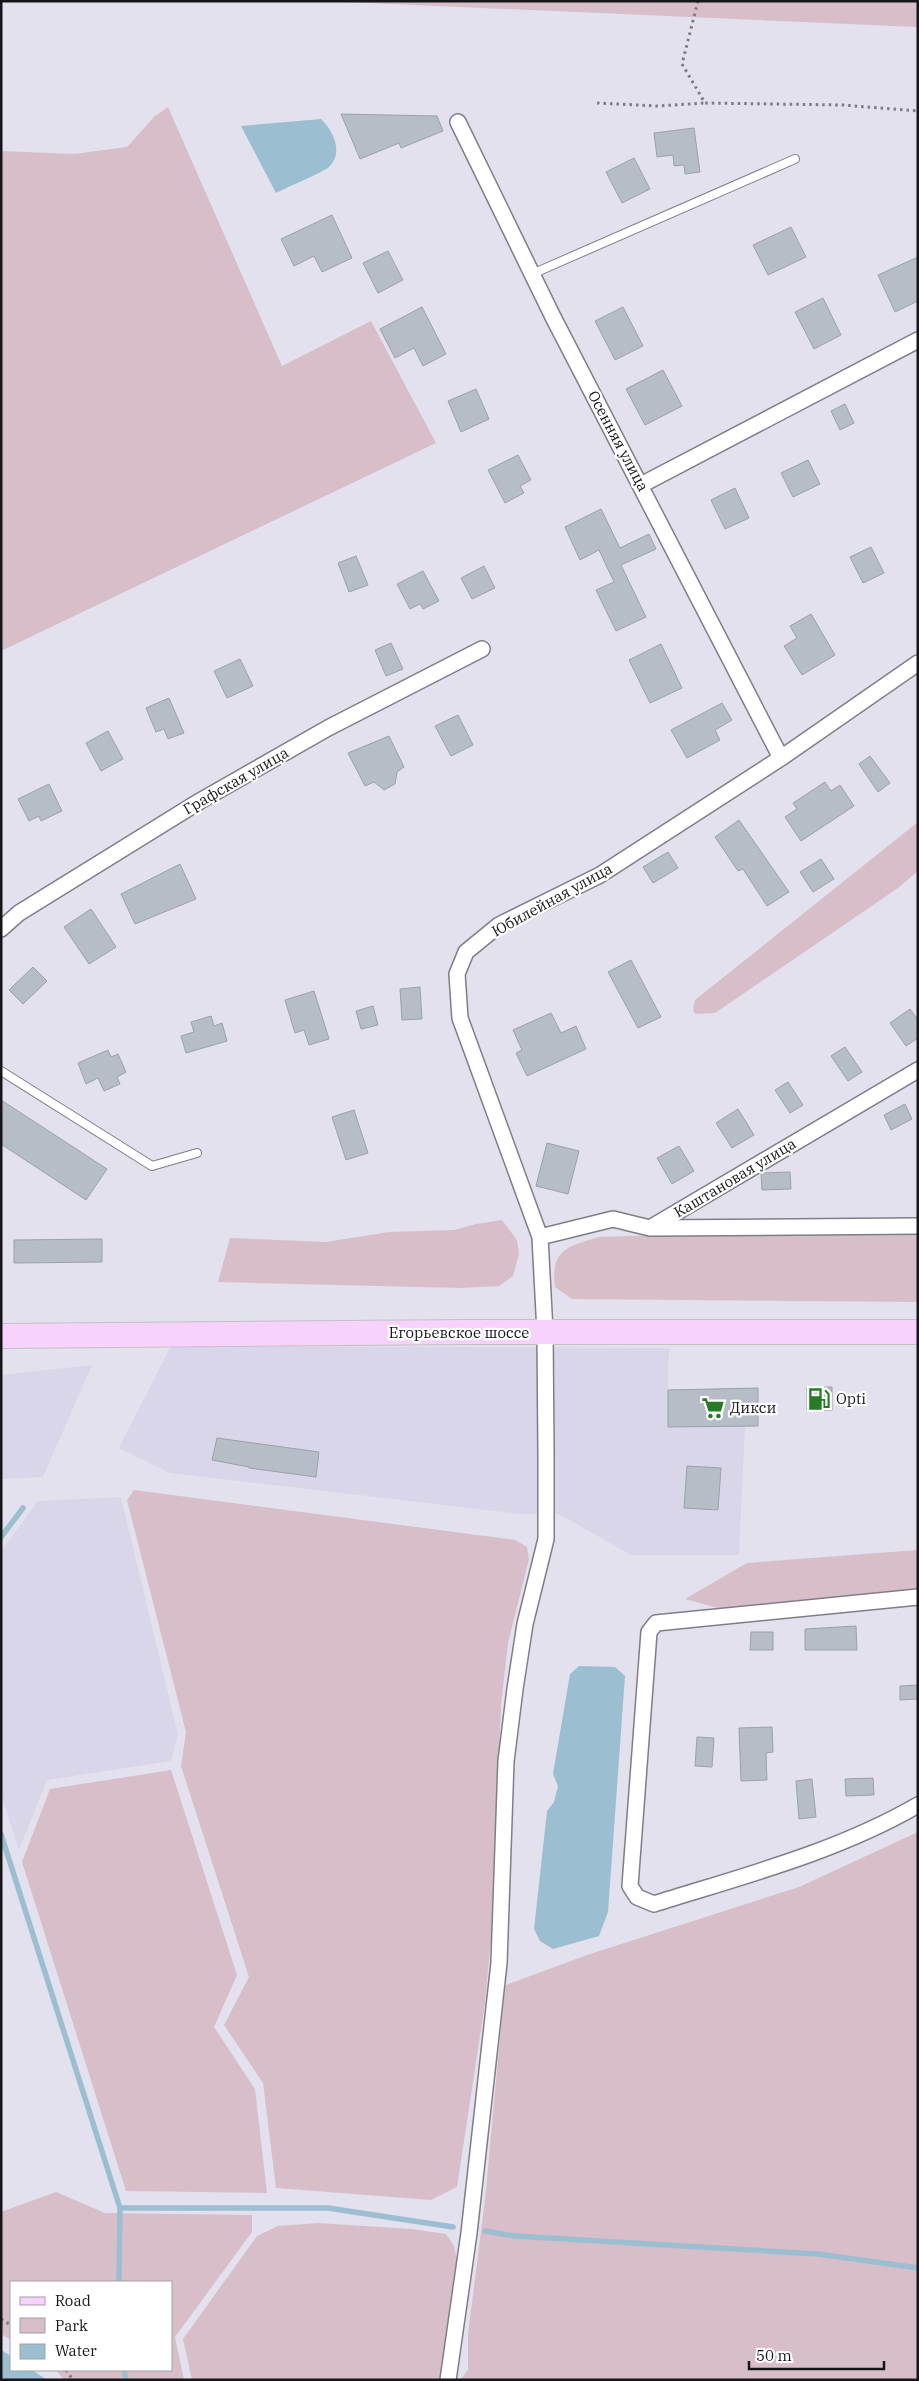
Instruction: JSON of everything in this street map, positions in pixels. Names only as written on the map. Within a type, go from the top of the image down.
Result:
[{"type":"main road","name":"Егорьевское шоссе","points":[[1,1336],[545,1332],[918,1332]]},
{"type":"street","name":"Осенняя улица","points":[[458,122],[532,274],[781,758]]},
{"type":"street","points":[[641,485],[918,340]]},
{"type":"street","name":"Графская улица","points":[[1,929],[19,913],[200,801],[328,728],[482,649]]},
{"type":"street","name":"Юбилейная улица","points":[[448,2380],[469,2233],[499,1963],[506,1761],[525,1624],[546,1539],[545,1332],[540,1237],[460,1018],[457,974],[466,952],[499,926],[600,875],[781,758],[918,663]]},
{"type":"street","name":"Каштановая улица","points":[[650,1228],[918,1070]]},
{"type":"street","points":[[540,1237],[613,1219],[650,1228],[918,1226]]},
{"type":"street","points":[[918,1597],[656,1623],[649,1632],[630,1886],[637,1897],[654,1904],[792,1861],[892,1820],[918,1805]]},
{"type":"lane","points":[[532,274],[795,159]]},
{"type":"lane","points":[[1,1071],[152,1166],[197,1153]]},
{"type":"path","points":[[698,1],[682,64],[705,103]]},
{"type":"path","points":[[597,103],[657,106],[705,103],[844,105],[918,111]]},
{"type":"shaded area","points":[[171,1346],[669,1348],[668,1390],[758,1388],[758,1426],[745,1427],[739,1555],[631,1555],[559,1514],[520,1514],[170,1473],[119,1448]]},
{"type":"shaded area","points":[[92,1365],[43,1477],[1,1479],[1,1375]]},
{"type":"shaded area","points":[[121,1497],[178,1735],[171,1761],[47,1780],[19,1850],[1,1794],[1,1551],[38,1501]]},
{"type":"green space","points":[[322,1],[918,1],[918,27]]},
{"type":"green space","points":[[168,107],[282,366],[371,321],[436,443],[1,651],[1,151],[74,154],[127,147],[154,117]]},
{"type":"green space","points":[[918,822],[918,871],[898,888],[715,1013],[696,1014],[693,1011],[695,1000]]},
{"type":"green space","points":[[502,1220],[517,1240],[519,1254],[513,1276],[499,1286],[461,1288],[218,1282],[230,1238],[326,1242],[389,1232],[454,1230]]},
{"type":"green space","points":[[918,1227],[918,1302],[572,1299],[555,1287],[555,1265],[559,1257],[570,1247],[578,1243],[599,1237]]},
{"type":"green space","points":[[134,1490],[515,1540],[527,1547],[529,1559],[508,1643],[501,1705],[492,1928],[485,2003],[457,2187],[431,2200],[276,2188],[263,2083],[224,2025],[249,1977],[181,1766],[186,1732],[127,1500]]},
{"type":"green space","points":[[918,1550],[918,1589],[718,1608],[685,1599],[747,1563]]},
{"type":"green space","points":[[171,1770],[237,1975],[214,2027],[255,2089],[267,2193],[126,2191],[22,1862],[50,1789]]},
{"type":"green space","points":[[918,1832],[918,2380],[460,2380],[468,2370],[468,2334],[485,2200],[506,1985],[587,1955],[799,1887]]},
{"type":"green space","points":[[56,2192],[105,2213],[252,2215],[252,2232],[175,2337],[184,2380],[64,2380],[57,2371],[172,2371],[172,2281],[10,2281],[10,2339],[1,2334],[1,2212]]},
{"type":"green space","points":[[318,2223],[411,2229],[446,2234],[454,2246],[457,2261],[440,2380],[192,2380],[183,2339],[257,2236],[278,2226]]},
{"type":"water","points":[[321,119],[333,135],[335,142],[336,155],[333,161],[325,170],[276,193],[241,126]]},
{"type":"water","points":[[579,1666],[615,1667],[625,1676],[608,1912],[599,1936],[553,1949],[540,1941],[534,1929],[547,1811],[554,1802],[558,1786],[553,1774],[570,1674]]},
{"type":"water","points":[[1,2350],[10,2355],[10,2371],[34,2371],[47,2380],[1,2380]]},
{"type":"building","points":[[341,114],[437,116],[443,131],[401,148],[399,143],[360,159]]},
{"type":"building","points":[[694,128],[700,172],[685,174],[684,165],[674,166],[673,155],[657,157],[654,133]]},
{"type":"building","points":[[634,158],[650,189],[622,203],[606,172]]},
{"type":"building","points":[[332,215],[352,258],[322,272],[314,256],[294,266],[281,239]]},
{"type":"building","points":[[791,227],[806,257],[768,275],[753,245]]},
{"type":"building","points":[[388,251],[403,280],[378,293],[363,263]]},
{"type":"building","points":[[918,257],[918,301],[895,312],[878,275]]},
{"type":"building","points":[[823,298],[841,335],[814,349],[795,312]]},
{"type":"building","points":[[422,307],[446,354],[423,366],[414,348],[395,358],[380,329]]},
{"type":"building","points":[[623,307],[643,346],[615,360],[595,321]]},
{"type":"building","points":[[663,370],[682,406],[645,425],[626,389]]},
{"type":"building","points":[[476,389],[489,419],[461,432],[448,401]]},
{"type":"building","points":[[845,404],[854,423],[840,430],[831,411]]},
{"type":"building","points":[[518,455],[531,480],[520,486],[524,493],[505,503],[488,470]]},
{"type":"building","points":[[808,460],[820,484],[793,497],[781,473]]},
{"type":"building","points":[[735,488],[749,518],[725,529],[711,500]]},
{"type":"building","points":[[601,509],[620,548],[649,534],[656,549],[621,565],[646,617],[616,631],[596,590],[614,582],[599,550],[580,560],[565,527]]},
{"type":"building","points":[[871,547],[884,573],[863,583],[850,557]]},
{"type":"building","points":[[356,556],[368,585],[349,592],[338,563]]},
{"type":"building","points":[[484,566],[495,588],[472,599],[461,578]]},
{"type":"building","points":[[423,571],[439,601],[423,609],[420,604],[410,609],[397,584]]},
{"type":"building","points":[[811,614],[835,655],[802,675],[784,646],[797,638],[790,626]]},
{"type":"building","points":[[391,643],[403,669],[386,676],[375,650]]},
{"type":"building","points":[[661,644],[682,688],[650,703],[629,660]]},
{"type":"building","points":[[240,659],[253,686],[227,698],[214,671]]},
{"type":"building","points":[[169,698],[184,733],[168,739],[164,729],[156,732],[146,708]]},
{"type":"building","points":[[722,703],[732,720],[715,730],[720,740],[687,758],[671,730]]},
{"type":"building","points":[[458,715],[473,745],[451,756],[435,726]]},
{"type":"building","points":[[108,731],[123,759],[101,771],[86,743]]},
{"type":"building","points":[[389,736],[404,767],[397,772],[395,784],[384,790],[374,782],[365,786],[348,753]]},
{"type":"building","points":[[870,756],[890,783],[878,792],[859,764]]},
{"type":"building","points":[[825,782],[831,791],[840,785],[854,806],[801,841],[785,817],[797,809],[793,803]]},
{"type":"building","points":[[49,784],[62,811],[41,821],[39,816],[29,821],[18,799]]},
{"type":"building","points":[[739,820],[789,892],[767,906],[743,869],[738,871],[715,837]]},
{"type":"building","points":[[668,852],[678,868],[653,883],[643,867]]},
{"type":"building","points":[[821,859],[834,879],[813,892],[800,872]]},
{"type":"building","points":[[180,864],[196,899],[135,924],[121,894]]},
{"type":"building","points":[[91,909],[116,947],[89,964],[64,927]]},
{"type":"building","points":[[631,960],[661,1017],[638,1028],[608,972]]},
{"type":"building","points":[[33,967],[47,981],[23,1004],[9,990]]},
{"type":"building","points":[[420,987],[422,1019],[402,1020],[400,989]]},
{"type":"building","points":[[314,991],[329,1039],[309,1045],[304,1030],[295,1033],[285,1000]]},
{"type":"building","points":[[373,1006],[378,1025],[361,1029],[356,1011]]},
{"type":"building","points":[[910,1009],[918,1020],[918,1038],[906,1046],[890,1023]]},
{"type":"building","points":[[551,1013],[561,1033],[576,1026],[586,1049],[527,1076],[516,1053],[522,1050],[513,1030]]},
{"type":"building","points":[[211,1016],[214,1026],[222,1023],[227,1041],[186,1053],[181,1036],[194,1032],[191,1022]]},
{"type":"building","points":[[845,1047],[862,1072],[848,1081],[831,1056]]},
{"type":"building","points":[[108,1050],[111,1057],[118,1054],[126,1072],[117,1077],[120,1084],[104,1091],[98,1078],[86,1084],[78,1063]]},
{"type":"building","points":[[788,1082],[803,1105],[790,1113],[775,1090]]},
{"type":"building","points":[[1,1100],[107,1169],[86,1200],[1,1144]]},
{"type":"building","points":[[905,1104],[912,1119],[891,1130],[884,1115]]},
{"type":"building","points":[[738,1109],[754,1135],[732,1148],[716,1123]]},
{"type":"building","points":[[354,1110],[368,1153],[346,1160],[332,1117]]},
{"type":"building","points":[[547,1143],[579,1151],[568,1194],[536,1186]]},
{"type":"building","points":[[679,1146],[694,1171],[672,1184],[657,1158]]},
{"type":"building","points":[[790,1172],[791,1189],[762,1190],[761,1173]]},
{"type":"building","points":[[102,1239],[102,1262],[14,1263],[14,1240]]},
{"type":"building","points":[[807,1387],[832,1387],[832,1410],[807,1410]]},
{"type":"building","name":"Дикси","points":[[758,1388],[758,1426],[668,1427],[668,1390]]},
{"type":"building","points":[[217,1438],[319,1452],[316,1477],[249,1468],[212,1460]]},
{"type":"building","points":[[687,1466],[721,1468],[718,1510],[684,1508]]},
{"type":"building","points":[[856,1626],[857,1650],[805,1650],[805,1629]]},
{"type":"building","points":[[751,1632],[773,1632],[773,1650],[750,1650]]},
{"type":"building","points":[[918,1685],[918,1699],[900,1700],[900,1686]]},
{"type":"building","points":[[772,1727],[773,1752],[766,1753],[767,1780],[741,1781],[739,1728]]},
{"type":"building","points":[[697,1737],[714,1738],[712,1767],[695,1766]]},
{"type":"building","points":[[873,1778],[874,1795],[846,1796],[845,1779]]},
{"type":"building","points":[[812,1779],[816,1817],[799,1819],[796,1781]]},
{"type":"waterway","points":[[1,1537],[23,1508]]},
{"type":"waterway","points":[[1,1834],[120,2208],[119,2281]]},
{"type":"waterway","points":[[120,2208],[328,2208],[453,2227]]},
{"type":"waterway","points":[[485,2231],[515,2236],[818,2254],[918,2268]]},
{"type":"waterway","points":[[124,2371],[126,2380]]},
{"type":"place","name":"Opti","points":[[819,1399]]},
{"type":"place","name":"Дикси","points":[[713,1408]]}]
